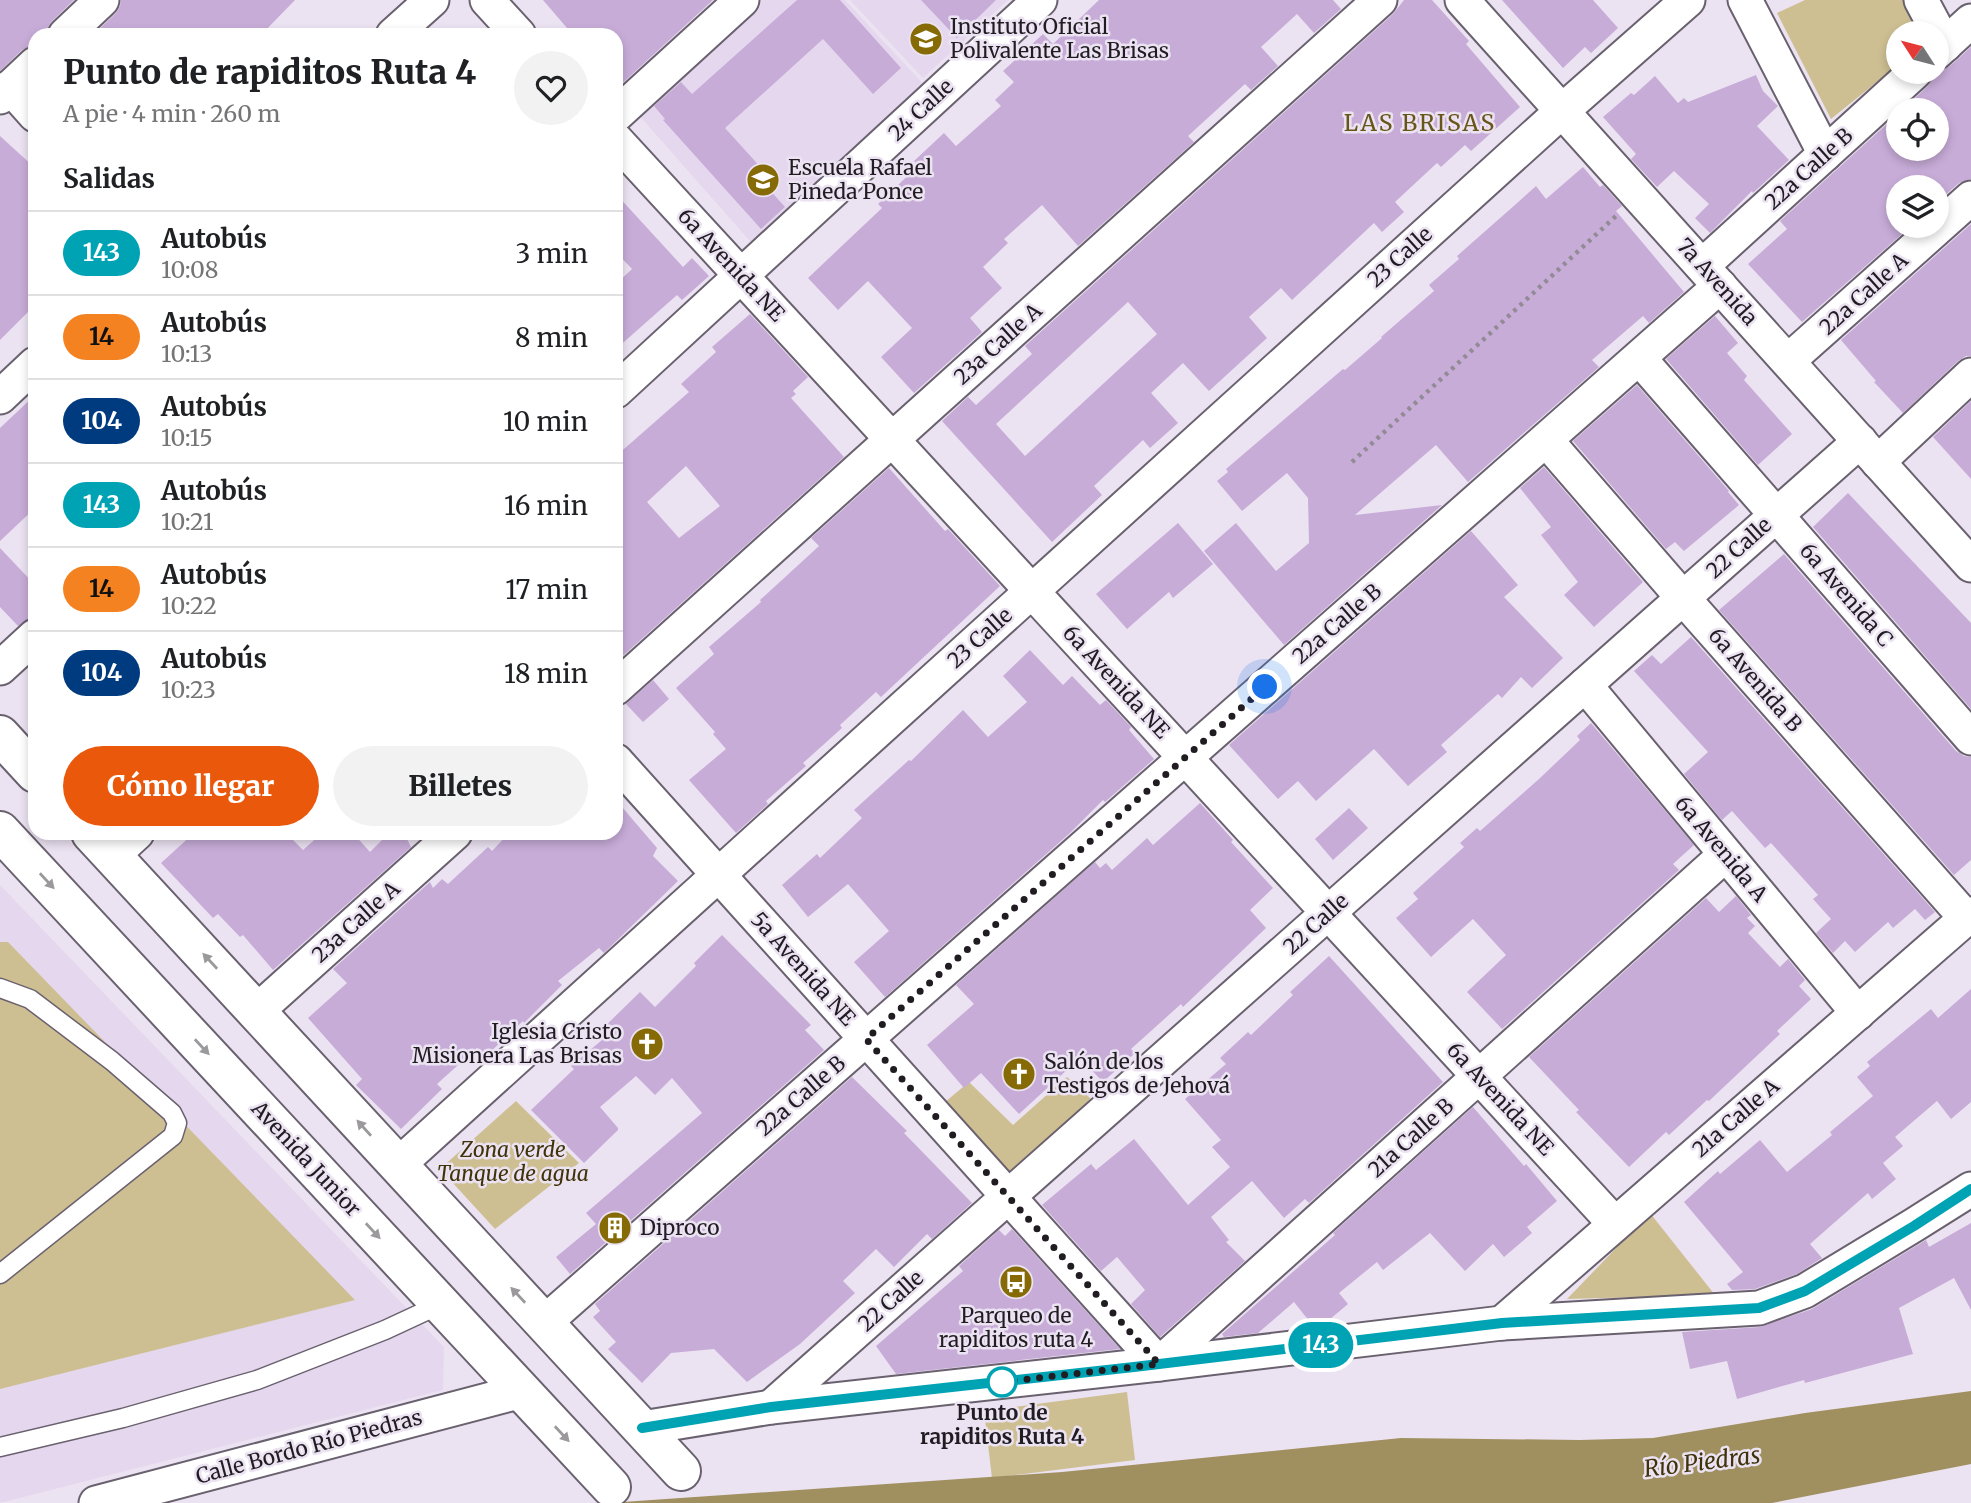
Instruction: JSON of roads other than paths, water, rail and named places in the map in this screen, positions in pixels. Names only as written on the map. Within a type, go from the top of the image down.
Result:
[{"type":"main road","points":[[0,735],[28,765]]},
{"type":"main road","name":"Avenida Junior","points":[[0,831],[611,1487]]},
{"type":"main road","points":[[113,841],[257,1011],[681,1471]]},
{"type":"street","points":[[72,28],[102,0]]},
{"type":"street","points":[[401,28],[432,0]]},
{"type":"street","points":[[487,0],[513,28]]},
{"type":"street","points":[[623,109],[742,0]]},
{"type":"street","name":"24 Calle","points":[[623,385],[1040,0]]},
{"type":"street","name":"23a Calle A","points":[[623,682],[1380,0]]},
{"type":"street","name":"7a Avenida","points":[[1462,0],[1971,564]]},
{"type":"street","name":"23 Calle","points":[[398,1165],[1688,0]]},
{"type":"street","points":[[1745,0],[1825,154]]},
{"type":"street","points":[[1921,0],[1930,21]]},
{"type":"street","points":[[1950,40],[1971,21]]},
{"type":"street","points":[[28,71],[5,92],[28,110]]},
{"type":"street","name":"22a Calle B","points":[[544,1323],[1639,358],[1825,154],[1902,84]]},
{"type":"street","name":"6a Avenida NE","points":[[623,148],[1615,1224]]},
{"type":"street","name":"22a Calle A","points":[[1788,361],[1971,198]]},
{"type":"street","name":"6a Avenida C","points":[[1639,358],[1971,738]]},
{"type":"street","points":[[0,397],[28,371]]},
{"type":"street","name":"22 Calle","points":[[771,1407],[1776,515],[1869,451],[1971,375]]},
{"type":"street","name":"6a Avenida B","points":[[1546,440],[1682,598],[1968,916]]},
{"type":"street","points":[[0,668],[28,642]]},
{"type":"street","name":"6a Avenida A","points":[[1585,685],[1858,1013]]},
{"type":"street","name":"5a Avenida NE","points":[[623,769],[1159,1364]]},
{"type":"street","name":"23a Calle A","points":[[257,1011],[447,840]]},
{"type":"street","name":"21a Calle B","points":[[1159,1364],[1725,855]]},
{"type":"street","name":"21a Calle A","points":[[1502,1323],[1968,916]]},
{"type":"street","points":[[642,1428],[771,1407],[1502,1323],[1759,1308],[1805,1291],[1971,1189]]},
{"type":"street","name":"Calle Bordo Río Piedras","points":[[96,1503],[522,1391]]},
{"type":"lane","points":[[0,988],[30,999],[112,1061],[172,1113],[177,1123],[173,1136],[0,1274]]},
{"type":"lane","points":[[0,1447],[124,1418],[257,1380],[384,1330],[441,1304]]},
{"type":"water","name":"Río Piedras","points":[[1971,1391],[1971,1464],[1772,1503],[608,1503],[1062,1472],[1401,1438],[1653,1438],[1805,1413]]},
{"type":"place","name":"Instituto Oficial Polivalente Las Brisas","points":[[926,39]]},
{"type":"place","name":"Escuela Rafael Pineda Ponce","points":[[763,180]]},
{"type":"place","name":"Iglesia Cristo Misionera Las Brisas","points":[[647,1044]]},
{"type":"place","name":"Salón de los Testigos de Jehová","points":[[1019,1074]]},
{"type":"place","name":"Diproco","points":[[615,1228]]},
{"type":"place","name":"Parqueo de rapiditos ruta 4","points":[[1016,1282]]},
{"type":"place","name":"Punto de rapiditos Ruta 4","points":[[1002,1382]]},
{"type":"district","name":"LAS BRISAS","points":[[1420,123]]},
{"type":"park label","name":"Zona verde Tanque de agua","points":[[513,1162]]}]
